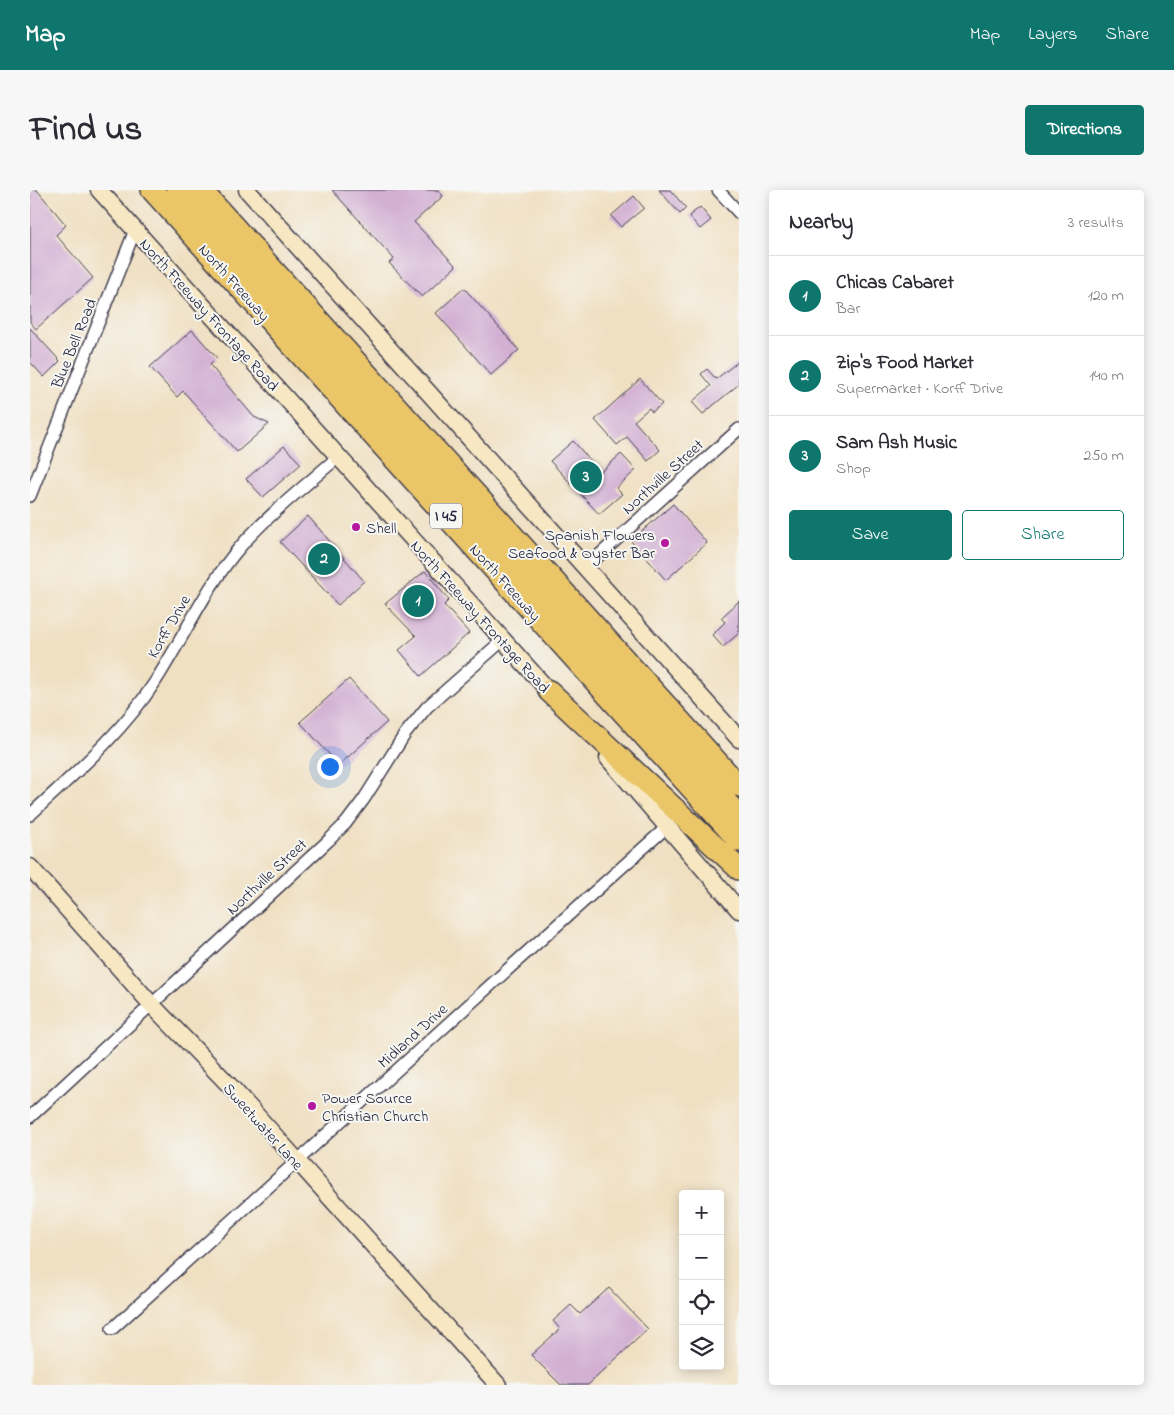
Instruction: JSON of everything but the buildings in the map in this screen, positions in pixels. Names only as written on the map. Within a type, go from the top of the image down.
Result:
[{"type":"highway","name":"North Freeway","points":[[152,190],[739,841]]},
{"type":"highway","name":"North Freeway","points":[[177,190],[739,816]]},
{"type":"highway","name":"I 45","points":[[201,190],[739,786]]},
{"type":"highway","points":[[549,691],[739,869]]},
{"type":"main road","name":"North Freeway Frontage Road","points":[[99,190],[549,691],[739,910]]},
{"type":"main road","points":[[247,190],[739,739]]},
{"type":"main road","name":"Sweetwater Lane","points":[[30,867],[152,1004],[232,1088],[498,1385]]},
{"type":"street","points":[[718,190],[739,213]]},
{"type":"street","name":"Blue Bell Road","points":[[30,496],[135,230]]},
{"type":"street","name":"Northville Street","points":[[585,568],[739,429]]},
{"type":"street","name":"Korff Drive","points":[[30,814],[89,761],[126,722],[155,682],[205,595],[240,547],[292,496],[338,457]]},
{"type":"street","name":"Northville Street","points":[[30,1116],[346,823],[364,799],[405,734],[427,707],[503,640]]},
{"type":"street","name":"Midland Drive","points":[[112,1328],[668,826]]},
{"type":"place","name":"Sam Ash Music","points":[[586,477]]},
{"type":"place","name":"Shell","points":[[356,527]]},
{"type":"place","name":"Spanish Flowers Seafood & Oyster Bar","points":[[665,543]]},
{"type":"place","name":"Zip's Food Market","points":[[324,559]]},
{"type":"place","name":"Chicas Cabaret","points":[[418,601]]},
{"type":"place","name":"Power Source Christian Church","points":[[312,1106]]}]
